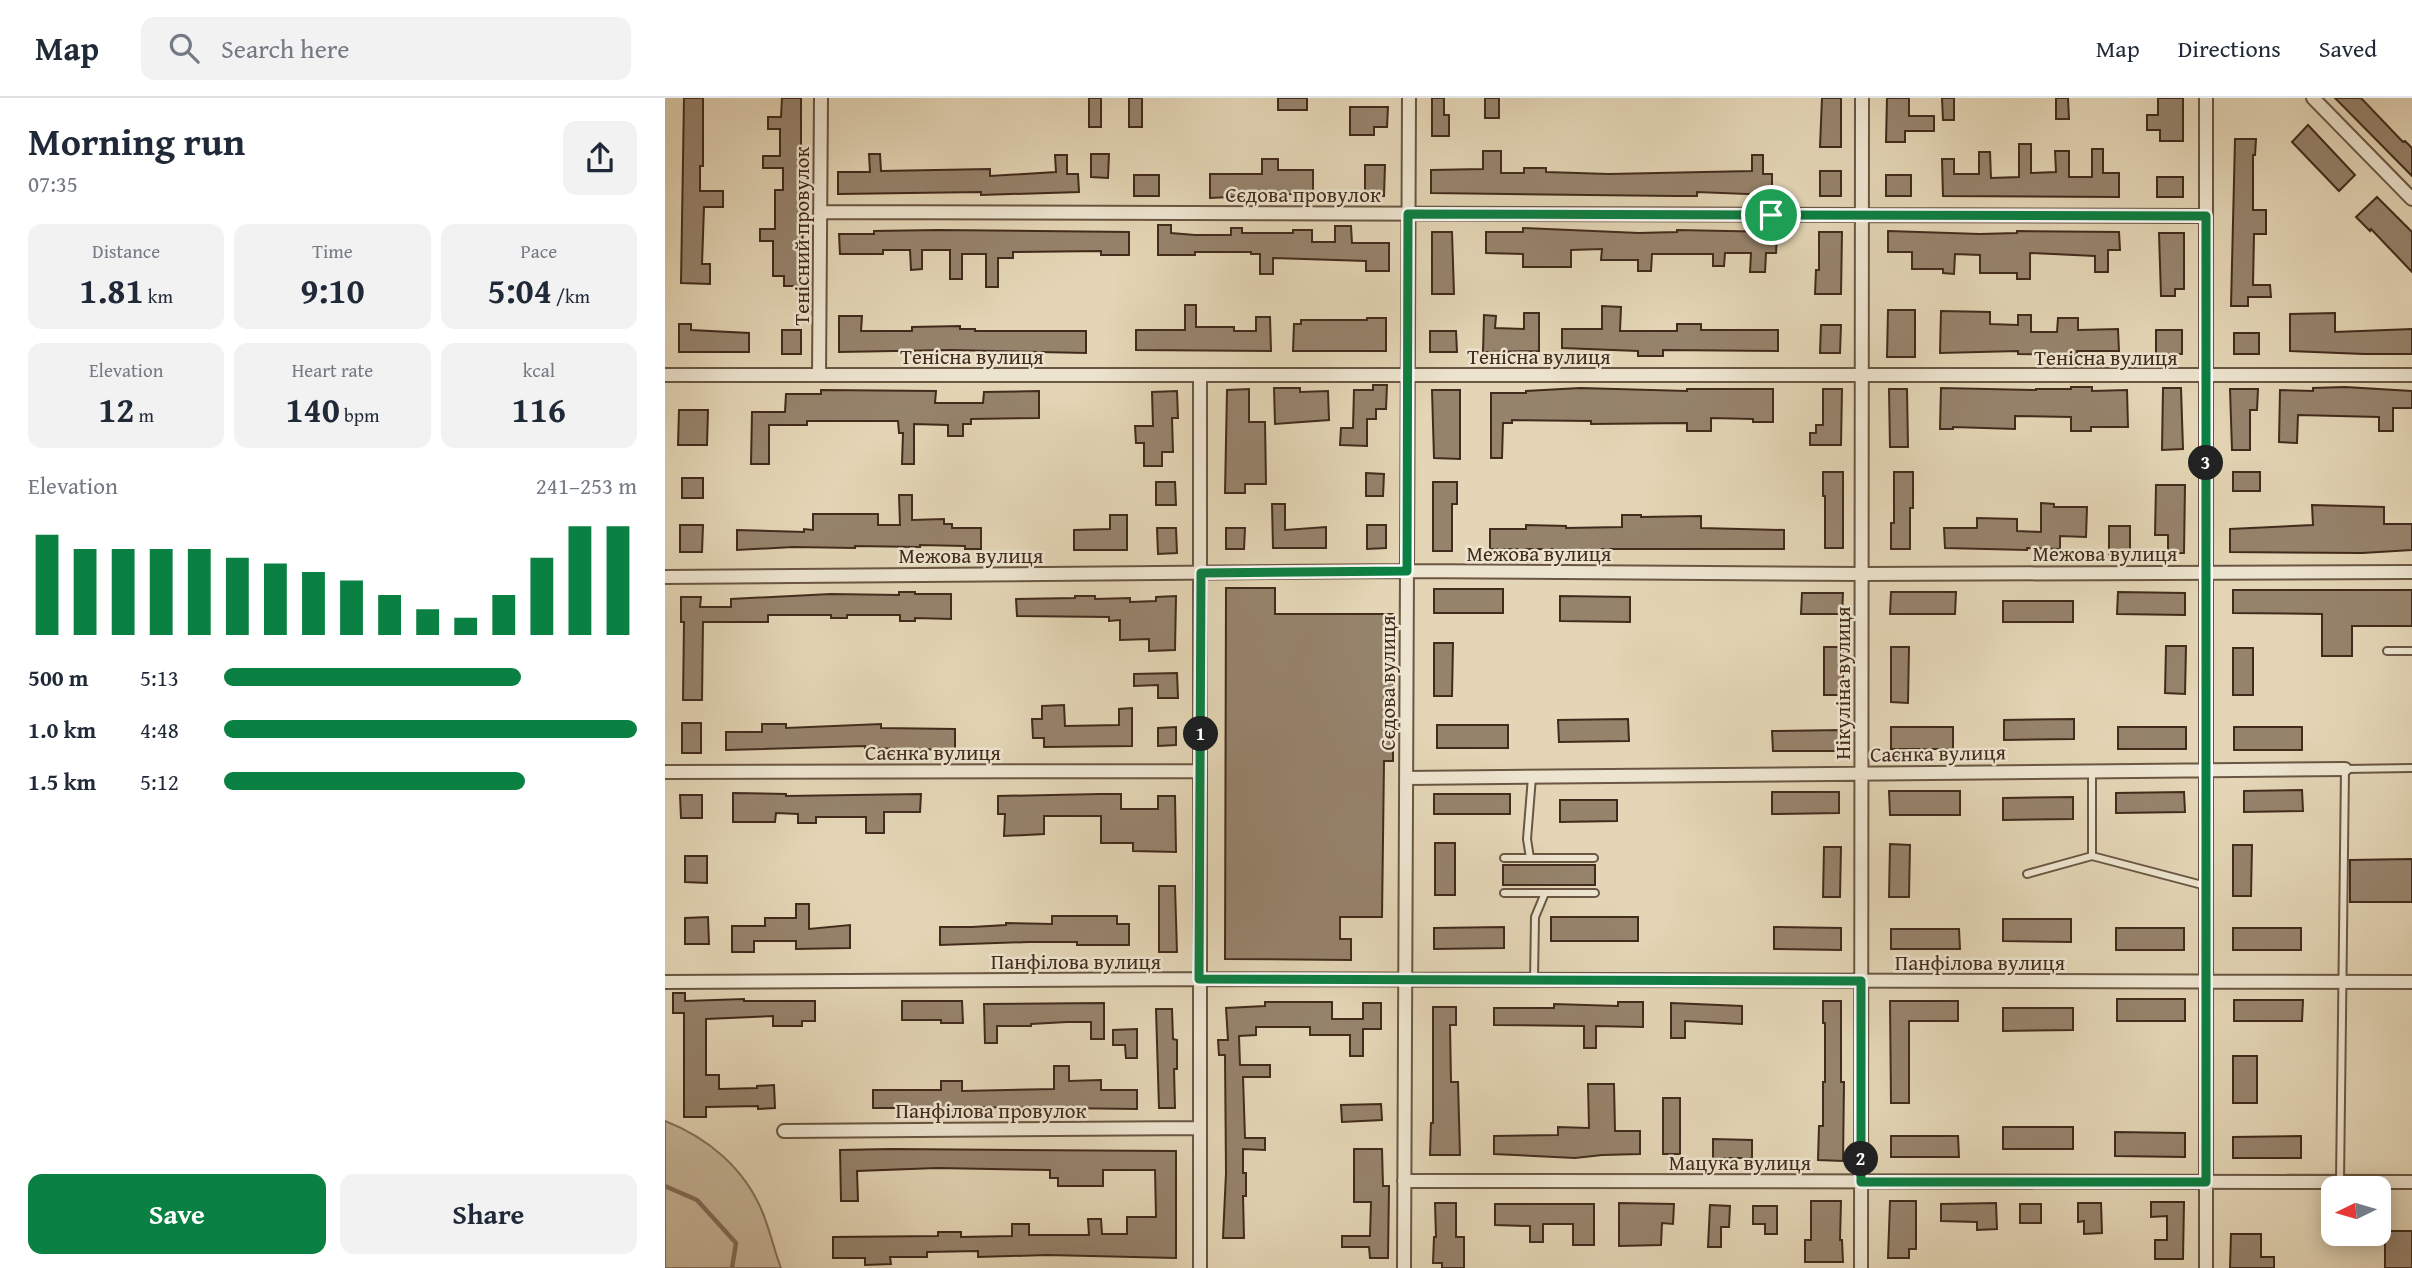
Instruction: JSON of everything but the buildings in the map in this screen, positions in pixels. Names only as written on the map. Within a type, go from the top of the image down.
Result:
[{"type":"street","name":"Тенісний провулок","points":[[819,375],[821,98]]},
{"type":"street","name":"Сєдова вулиця","points":[[1404,1268],[1409,98]]},
{"type":"street","name":"Нікуліна вулиця","points":[[1861,1268],[1862,98]]},
{"type":"street","points":[[2206,98],[2206,1268]]},
{"type":"street","points":[[2313,98],[2412,199]]},
{"type":"street","name":"Сєдова провулок","points":[[820,212],[2206,216]]},
{"type":"street","name":"Тенісна вулиця","points":[[665,375],[2412,375]]},
{"type":"street","points":[[1200,376],[1200,1268]]},
{"type":"street","name":"Межова вулиця","points":[[665,576],[1407,571],[1861,574],[2412,572]]},
{"type":"street","name":"Саєнка вулиця","points":[[1406,778],[2345,769]]},
{"type":"street","name":"Саєнка вулиця","points":[[665,772],[1200,771]]},
{"type":"street","name":"Панфілова вулиця","points":[[665,982],[1199,979],[2412,982]]},
{"type":"street","name":"Панфілова провулок","points":[[784,1131],[1199,1128]]},
{"type":"street","name":"Мацука вулиця","points":[[1404,1181],[2321,1182]]},
{"type":"street","name":"Мацука вулиця","points":[[2391,1182],[2412,1182]]},
{"type":"lane","points":[[2387,651],[2412,651]]},
{"type":"lane","points":[[2340,1176],[2345,769],[2412,768]]},
{"type":"lane","points":[[2092,771],[2092,856]]},
{"type":"lane","points":[[1530,858],[1527,839],[1532,776]]},
{"type":"lane","points":[[2027,874],[2092,856],[2206,886]]},
{"type":"lane","points":[[1503,858],[1594,858]]},
{"type":"lane","points":[[1504,893],[1595,893]]},
{"type":"lane","points":[[1534,980],[1535,917],[1545,893]]},
{"type":"shaded area","points":[[665,1121],[696,1136],[735,1168],[762,1211],[781,1268],[665,1268]]},
{"type":"waterway","points":[[665,1186],[697,1200],[736,1243],[732,1268]]},
{"type":"route","points":[[1408,214],[1771,215],[2206,216],[2206,1182],[1861,1182],[1861,981],[1199,979],[1201,573],[1407,571],[1408,214]]}]
